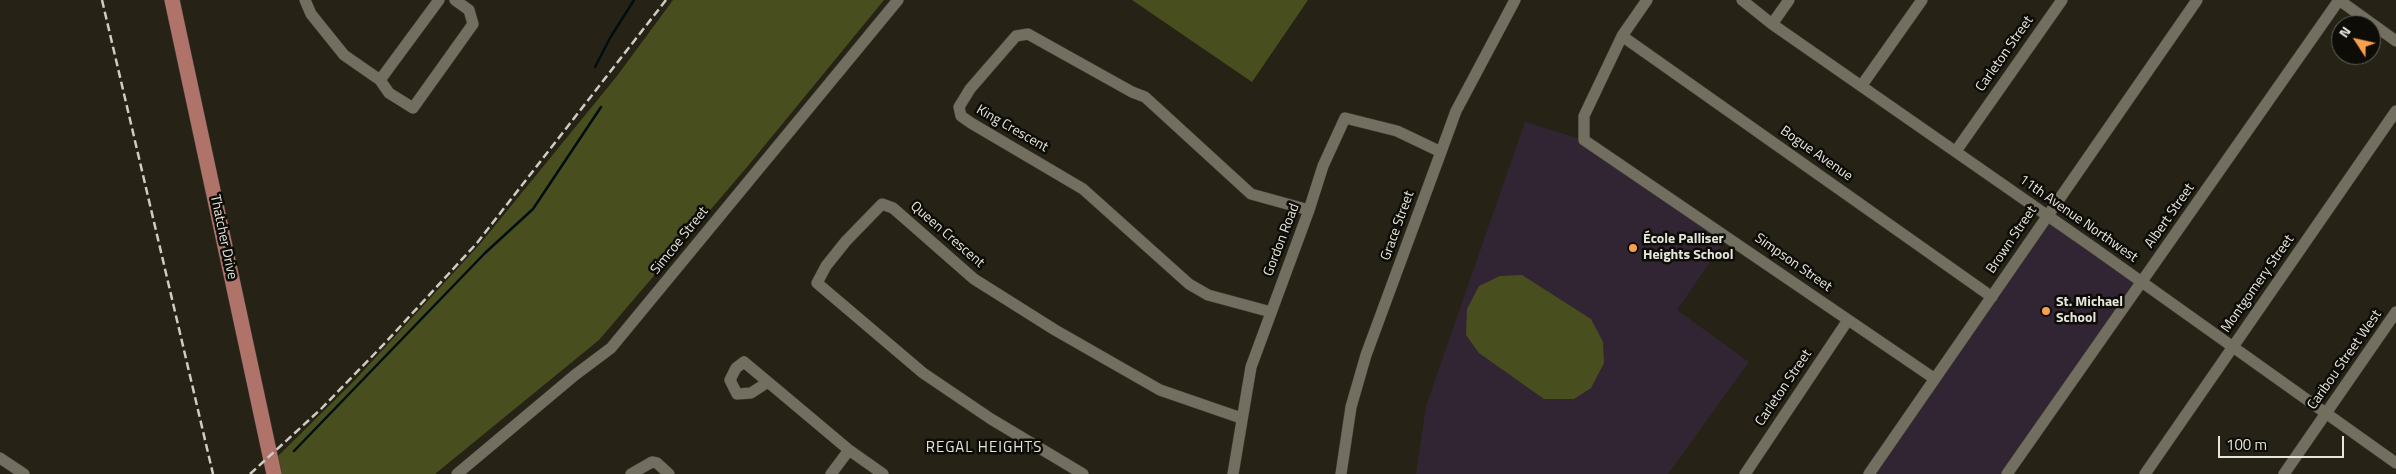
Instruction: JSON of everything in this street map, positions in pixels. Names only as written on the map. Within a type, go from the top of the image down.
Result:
[{"type":"main road","name":"Thatcher Drive","points":[[172,0],[274,474]]},
{"type":"street","points":[[305,0],[311,14],[344,55],[380,80],[389,93],[413,108],[473,24],[469,10],[455,0]]},
{"type":"street","points":[[380,80],[439,0]]},
{"type":"street","name":"Simcoe Street","points":[[457,474],[574,375],[611,348],[898,0]]},
{"type":"street","name":"Grace Street","points":[[1341,474],[1351,407],[1366,355],[1456,111],[1515,0]]},
{"type":"street","points":[[1622,36],[1647,0]]},
{"type":"street","name":"11th Avenue Northwest","points":[[1742,0],[1772,24],[1956,151],[2231,348],[2396,463]]},
{"type":"street","points":[[1772,24],[1789,0]]},
{"type":"street","points":[[1862,85],[1922,0]]},
{"type":"street","name":"Carleton Street","points":[[1956,151],[2062,0]]},
{"type":"street","name":"Brown Street","points":[[1869,474],[2197,0]]},
{"type":"street","points":[[2339,0],[2396,41]]},
{"type":"street","name":"Albert Street","points":[[2007,474],[2339,0]]},
{"type":"street","name":"King Crescent","points":[[1271,312],[1208,295],[1189,284],[1082,189],[971,123],[961,116],[960,107],[970,89],[1016,36],[1028,34],[1132,92],[1145,97],[1251,194],[1309,210]]},
{"type":"street","name":"Simpson Street","points":[[1622,36],[1584,116],[1584,140],[1935,379]]},
{"type":"street","name":"Bogue Avenue","points":[[1622,36],[1992,297]]},
{"type":"street","name":"Montgomery Street","points":[[2145,474],[2396,111]]},
{"type":"street","name":"Gordon Road","points":[[1233,474],[1251,367],[1309,210],[1323,166],[1345,118],[1397,131],[1441,152]]},
{"type":"street","name":"Queen Crescent","points":[[1083,474],[991,419],[923,373],[817,283],[826,266],[846,241],[882,204],[893,208],[974,279],[1055,330],[1160,390],[1241,418]]},
{"type":"street","name":"Caribou Street West","points":[[2284,474],[2396,312]]},
{"type":"street","name":"Carleton Street","points":[[1745,474],[1848,320]]},
{"type":"street","points":[[768,382],[849,450],[883,474]]},
{"type":"street","points":[[831,474],[849,450]]},
{"type":"street","points":[[0,458],[24,474]]},
{"type":"street","points":[[631,474],[652,462],[657,463],[669,474]]},
{"type":"shaded area","points":[[1525,122],[1584,140],[1728,236],[1677,310],[1749,362],[1668,474],[1416,474],[1426,406]]},
{"type":"shaded area","points":[[2046,217],[2142,283],[2007,474],[1869,474]]},
{"type":"green space","points":[[673,0],[884,0],[747,167],[599,340],[435,474],[278,474],[276,458],[353,382],[480,244],[617,76]]},
{"type":"green space","points":[[1132,0],[1308,0],[1252,82]]},
{"type":"green space","points":[[1522,275],[1591,319],[1603,342],[1604,363],[1591,388],[1574,399],[1544,399],[1479,353],[1466,335],[1467,309],[1479,286],[1500,276]]},
{"type":"waterway","points":[[595,67],[610,38],[634,0]]},
{"type":"waterway","points":[[294,451],[485,253],[533,209],[601,107]]},
{"type":"railway","points":[[102,0],[213,474]]},
{"type":"railway","points":[[250,474],[321,409],[477,243],[666,0]]},
{"type":"place","name":"École Palliser Heights School","points":[[1633,248]]},
{"type":"place","name":"St. Michael School","points":[[2046,311]]},
{"type":"district","name":"REGAL HEIGHTS","points":[[984,448]]}]
